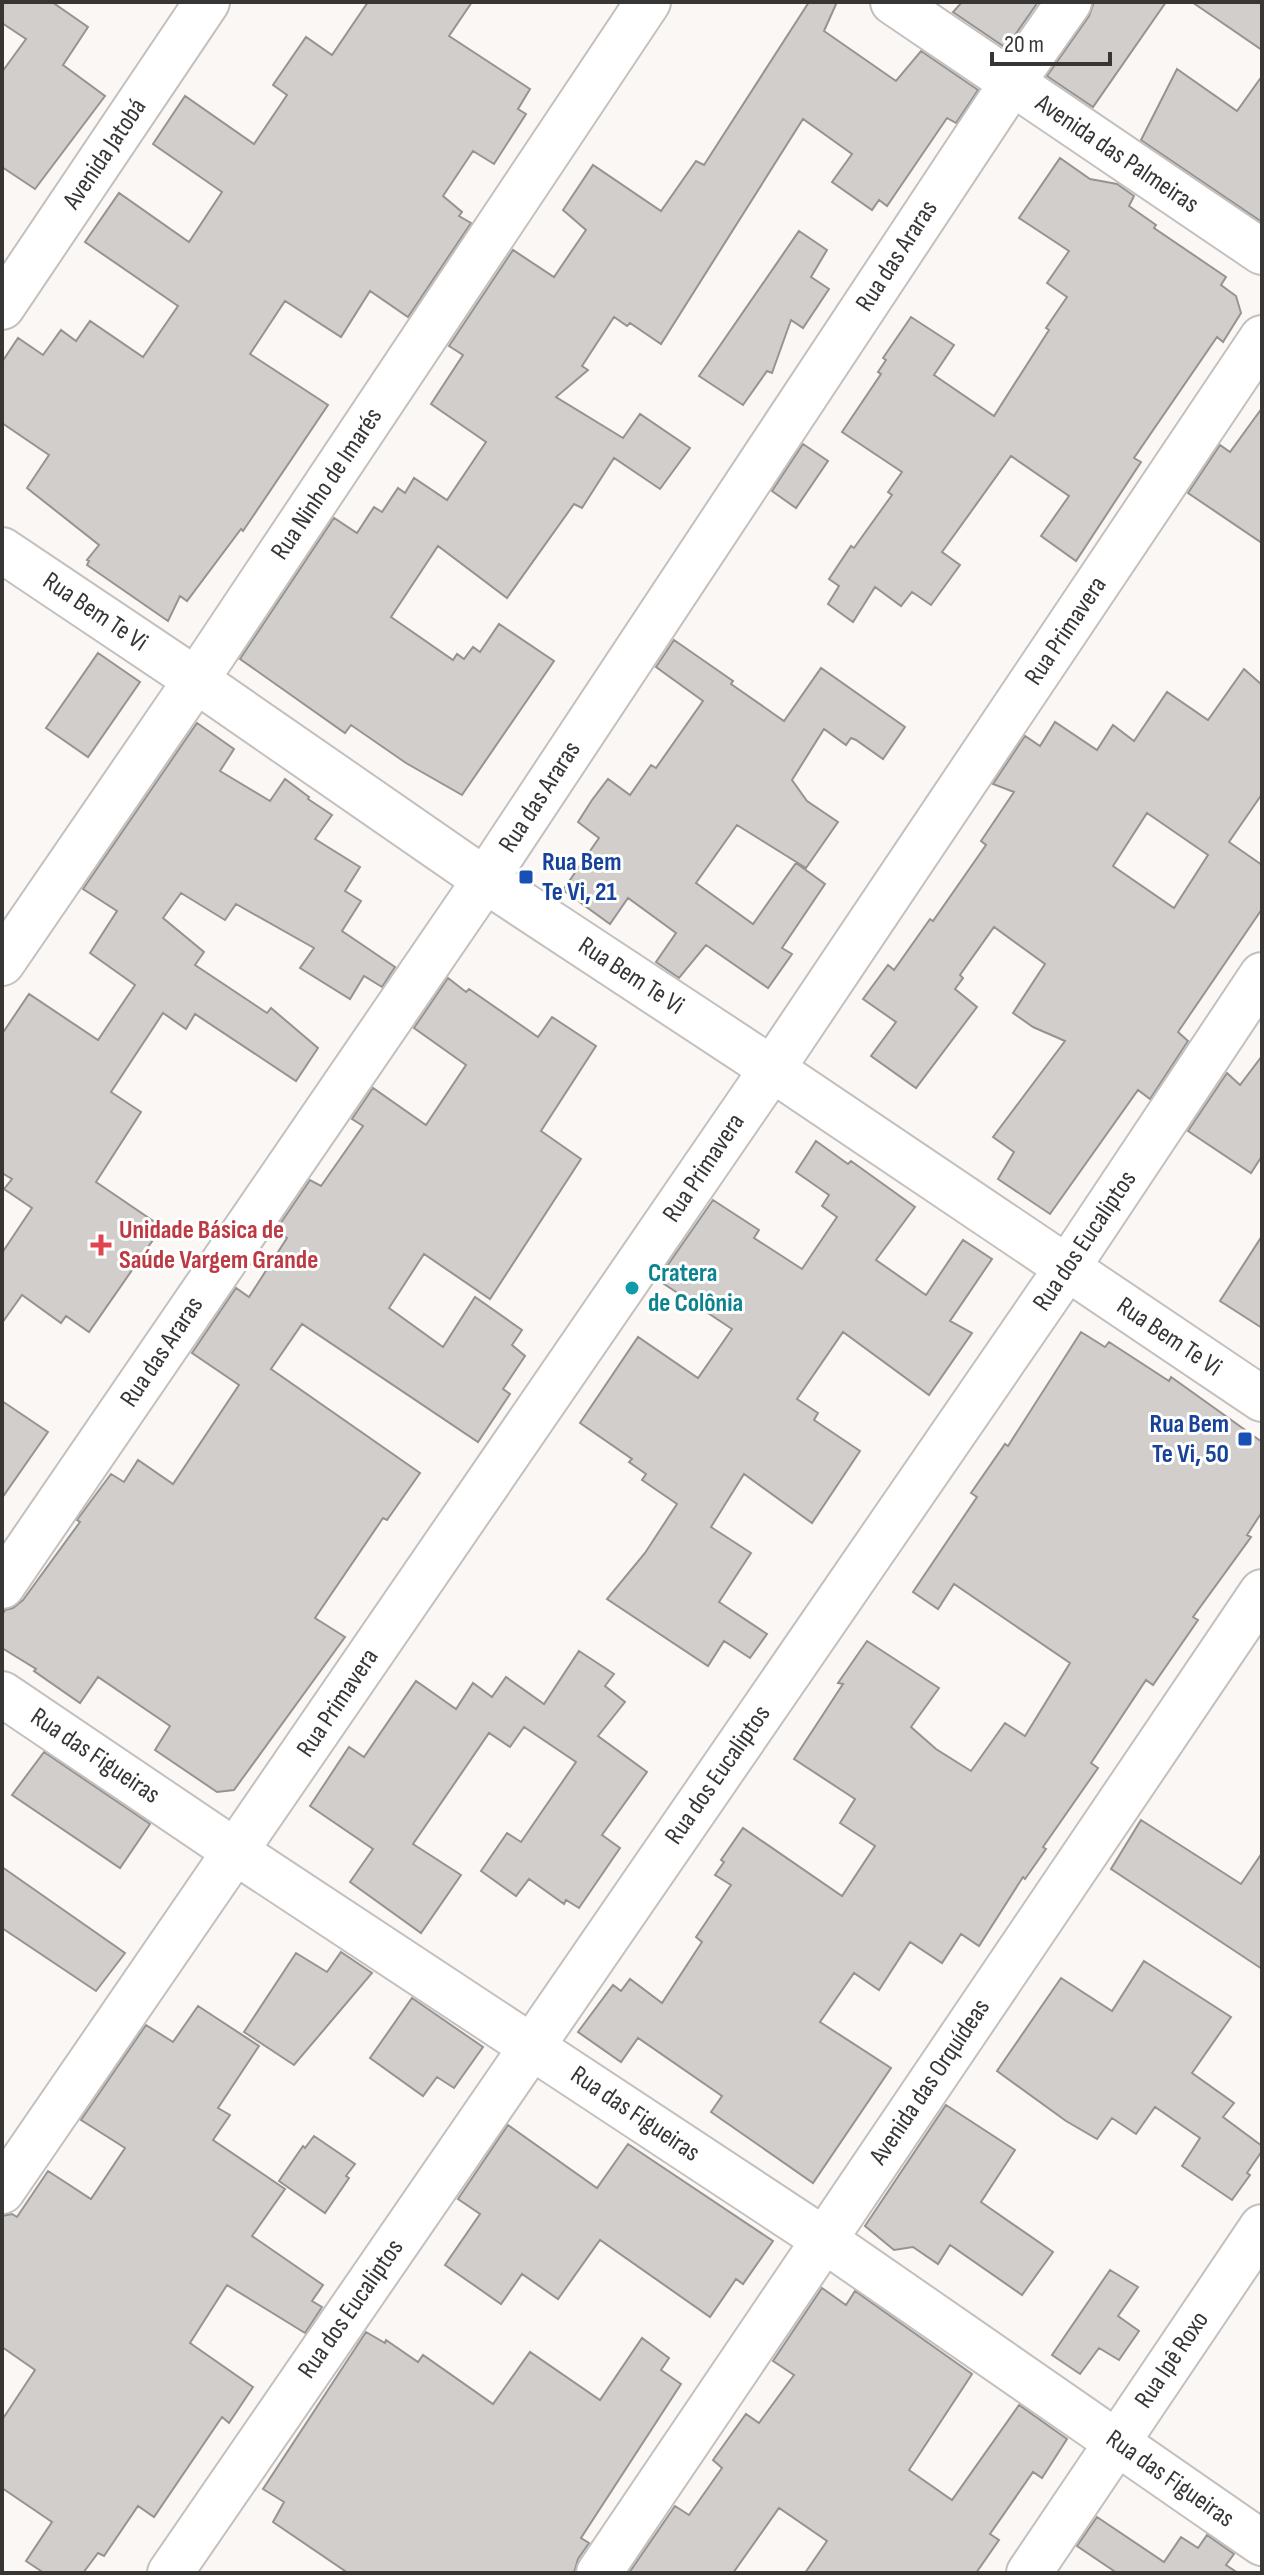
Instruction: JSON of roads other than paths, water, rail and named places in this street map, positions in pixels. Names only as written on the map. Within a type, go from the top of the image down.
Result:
[{"type":"street","name":"Avenida Jatobá","points":[[2,307],[207,2]]},
{"type":"street","name":"Rua Ninho de Imarés","points":[[2,963],[196,680],[648,2]]},
{"type":"street","name":"Avenida das Palmeiras","points":[[893,2],[1262,252]]},
{"type":"street","name":"Rua das Araras","points":[[2,1586],[485,880],[1012,83],[1069,2]]},
{"type":"street","name":"Rua Primavera","points":[[2,2191],[772,1069],[1262,338]]},
{"type":"street","name":"Rua Bem Te Vi","points":[[2,550],[485,880],[1262,1399]]},
{"type":"street","name":"Rua dos Eucaliptos","points":[[170,2573],[1067,1268],[1262,975]]},
{"type":"street","name":"Avenida das Orquídeas","points":[[599,2573],[1262,1592]]},
{"type":"street","name":"Rua das Figueiras","points":[[2,1694],[823,2239],[1262,2543]]},
{"type":"street","name":"Rua Ipê Roxo","points":[[1029,2573],[1262,2227]]},
{"type":"place","name":"Rua Bem Te Vi, 21","points":[[526,877]]},
{"type":"place","name":"Unidade Básica de Saúde Vargem Grande","points":[[101,1245]]},
{"type":"place","name":"Cratera de Colônia","points":[[632,1288]]},
{"type":"place","name":"Rua Bem Te Vi, 50","points":[[1245,1439]]}]
